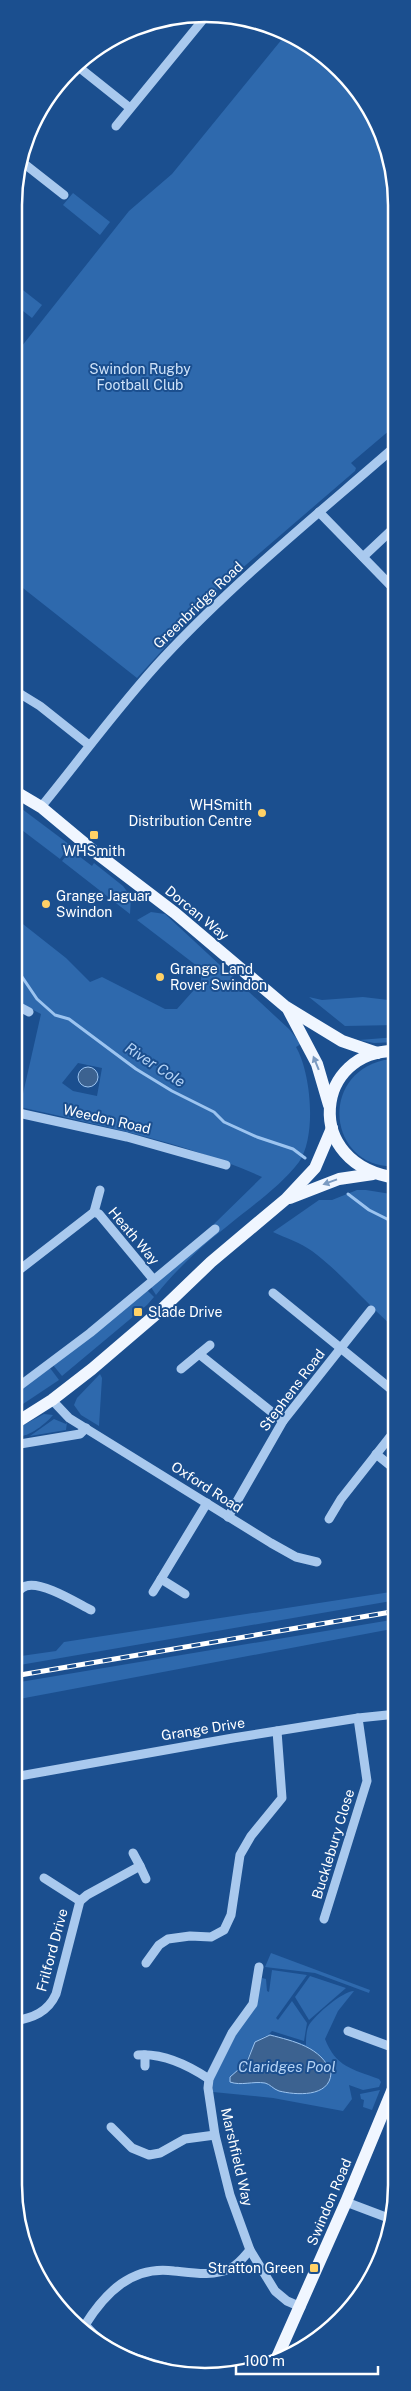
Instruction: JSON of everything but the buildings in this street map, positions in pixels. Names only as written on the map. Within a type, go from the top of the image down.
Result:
[{"type":"main road","name":"Dorcan Way","points":[[22,796],[41,807],[95,852],[175,913],[286,1007],[342,1041],[377,1053]]},
{"type":"main road","name":"Dorcan Way","points":[[286,1007],[318,1064],[330,1109]]},
{"type":"main road","points":[[388,1052],[377,1053],[361,1059],[345,1072],[334,1089],[330,1109],[332,1128],[337,1142],[349,1159],[361,1168],[388,1176]]},
{"type":"main road","points":[[22,1419],[52,1400],[126,1340],[211,1262],[286,1199],[315,1168],[332,1128]]},
{"type":"main road","points":[[286,1199],[339,1179],[376,1174]]},
{"type":"main road","name":"Swindon Road","points":[[279,2353],[301,2307],[388,2102]]},
{"type":"street","points":[[116,126],[201,22]]},
{"type":"street","points":[[83,70],[130,108]]},
{"type":"street","points":[[27,166],[64,195]]},
{"type":"street","name":"Greenbridge Road","points":[[41,807],[139,684],[197,622],[388,453]]},
{"type":"street","points":[[319,512],[388,583]]},
{"type":"street","points":[[363,557],[388,533]]},
{"type":"street","points":[[22,695],[40,706],[89,745]]},
{"type":"street","points":[[22,1008],[29,1012]]},
{"type":"street","name":"Weedon Road","points":[[22,1114],[127,1137],[226,1165]]},
{"type":"street","points":[[190,1166],[193,1155]]},
{"type":"street","points":[[22,1268],[94,1212],[100,1190]]},
{"type":"street","name":"Heath Way","points":[[94,1212],[99,1214],[153,1279]]},
{"type":"street","points":[[22,1384],[84,1338],[215,1229]]},
{"type":"street","points":[[273,1293],[388,1387]]},
{"type":"street","name":"Stephens Road","points":[[228,1517],[283,1421],[371,1310]]},
{"type":"street","points":[[181,1369],[210,1345]]},
{"type":"street","points":[[199,1354],[283,1421]]},
{"type":"street","name":"Oxford Road","points":[[52,1400],[69,1418],[228,1517],[284,1551],[317,1562]]},
{"type":"street","points":[[22,1444],[80,1434],[86,1428]]},
{"type":"street","points":[[329,1519],[341,1499],[388,1439]]},
{"type":"street","points":[[376,1454],[388,1464]]},
{"type":"street","points":[[153,1592],[206,1503]]},
{"type":"street","points":[[161,1579],[185,1594]]},
{"type":"street","points":[[22,1589],[34,1585],[56,1592],[91,1610]]},
{"type":"street","name":"Grange Drive","points":[[22,1775],[277,1731],[388,1715]]},
{"type":"street","name":"Bucklebury Close","points":[[324,1918],[367,1780],[358,1718]]},
{"type":"street","points":[[146,1963],[159,1945],[168,1939],[216,1936],[227,1926],[231,1915],[240,1855],[250,1836],[282,1798],[277,1731]]},
{"type":"street","points":[[133,1853],[146,1879]]},
{"type":"street","name":"Frilford Drive","points":[[22,2019],[39,2014],[53,2000],[80,1901],[94,1891],[140,1866]]},
{"type":"street","points":[[44,1878],[80,1901]]},
{"type":"street","name":"Marshfield Way","points":[[259,1967],[253,2004],[232,2033],[209,2079],[208,2088],[215,2135],[230,2195],[250,2250],[275,2291],[287,2301],[301,2307]]},
{"type":"street","points":[[348,2031],[388,2046]]},
{"type":"street","points":[[145,2066],[142,2055],[177,2062],[209,2079]]},
{"type":"street","points":[[112,2127],[132,2148],[149,2155],[160,2153],[185,2139],[215,2135]]},
{"type":"street","points":[[346,2202],[386,2217]]},
{"type":"street","points":[[84,2322],[111,2291],[127,2279],[161,2270],[201,2274],[224,2271],[240,2262],[250,2250]]},
{"type":"green space","name":"Swindon Rugby Football Club","points":[[282,39],[317,60],[351,94],[375,135],[387,182],[388,432],[351,463],[356,468],[355,471],[218,589],[137,678],[22,587],[22,346],[129,211],[172,174]]},
{"type":"green space","points":[[73,193],[110,222],[100,235],[63,205]]},
{"type":"green space","points":[[22,289],[42,305],[32,318],[22,310]]},
{"type":"green space","points":[[22,809],[70,845],[60,859],[22,830]]},
{"type":"green space","points":[[71,850],[92,866],[94,863],[123,886],[131,897],[130,914],[62,861]]},
{"type":"green space","points":[[151,912],[165,914],[289,1029],[301,1044],[296,1047],[301,1058],[308,1088],[310,1121],[308,1137],[305,1151],[291,1171],[273,1189],[197,1251],[156,1295],[151,1287],[216,1230],[214,1224],[262,1177],[173,1144],[22,1107],[22,1098],[41,1014],[22,1004],[22,923],[66,958],[90,982],[102,977],[165,1009],[177,1009],[201,982],[201,969],[137,920]],"holes":[[[78,1063],[102,1068],[97,1096],[73,1091],[62,1083]]]},
{"type":"green space","points":[[309,997],[322,1000],[363,997],[388,1000],[388,1025],[345,1026]]},
{"type":"green space","points":[[388,1038],[388,1042],[374,1043],[359,1040]]},
{"type":"green space","points":[[388,1060],[388,1165],[374,1164],[357,1154],[346,1139],[340,1121],[341,1102],[348,1084],[362,1069]]},
{"type":"green space","points":[[357,1190],[388,1194],[388,1322],[312,1251],[273,1232],[319,1200],[332,1200]]},
{"type":"green space","points":[[147,1290],[154,1297],[147,1305],[62,1376],[53,1365]]},
{"type":"green space","points":[[50,1368],[59,1380],[22,1405],[22,1388]]},
{"type":"green space","points":[[100,1374],[102,1378],[99,1426],[81,1415],[74,1405],[77,1398]]},
{"type":"green space","points":[[44,1414],[53,1415],[40,1427],[22,1436],[22,1426]]},
{"type":"green space","points":[[54,1419],[66,1424],[67,1422],[66,1430],[30,1436]]},
{"type":"green space","points":[[388,1592],[388,1602],[22,1665],[22,1656],[56,1651],[64,1642]]},
{"type":"green space","points":[[388,1621],[388,1630],[22,1698],[22,1682]]},
{"type":"green space","points":[[271,1953],[370,1990],[369,1993],[315,1973],[265,1967]]},
{"type":"green space","points":[[272,1970],[307,1975],[276,2018],[278,2020],[292,2001],[307,2023],[304,2041],[272,2031],[269,2034],[306,2045],[307,2030],[312,2021],[337,1999],[354,1991],[338,2011],[325,2039],[334,2056],[346,2066],[379,2079],[381,2082],[379,2087],[363,2090],[349,2085],[352,2099],[343,2111],[273,2098],[213,2092],[213,2081],[217,2069],[229,2044],[255,2007],[262,1978],[266,1979],[267,1991],[269,1992]],"holes":[[[270,2035],[297,2043],[314,2051],[321,2057],[331,2073],[322,2087],[317,2091],[303,2094],[277,2089],[265,2083],[238,2084],[230,2082],[230,2078],[242,2067],[257,2042]]]},
{"type":"green space","points":[[310,1976],[346,1988],[309,2020],[295,1997]]},
{"type":"green space","points":[[380,2090],[372,2110],[363,2107],[364,2100],[361,2099],[360,2094]]},
{"type":"water","points":[[88,1067],[95,1070],[98,1077],[95,1084],[88,1087],[81,1084],[78,1077],[81,1070]]},
{"type":"water","name":"Claridges Pool","points":[[270,2035],[306,2046],[321,2057],[331,2073],[325,2087],[318,2091],[302,2094],[279,2091],[265,2083],[238,2084],[230,2082],[230,2077],[247,2062],[255,2042]]},
{"type":"waterway","name":"River Cole","points":[[22,977],[37,999],[55,1015],[69,1019],[136,1069],[172,1091],[214,1112],[224,1122],[257,1137],[293,1149],[305,1158]]},
{"type":"waterway","name":"River Cole","points":[[348,1194],[369,1210],[388,1220]]},
{"type":"railway","points":[[22,1675],[388,1613]]},
{"type":"place","name":"WHSmith Distribution Centre","points":[[262,813]]},
{"type":"place","name":"WHSmith","points":[[94,835]]},
{"type":"place","name":"Grange Jaguar Swindon","points":[[46,904]]},
{"type":"place","name":"Grange Land Rover Swindon","points":[[160,977]]},
{"type":"place","name":"Slade Drive","points":[[138,1312]]},
{"type":"place","name":"Stratton Green","points":[[314,2268]]}]
